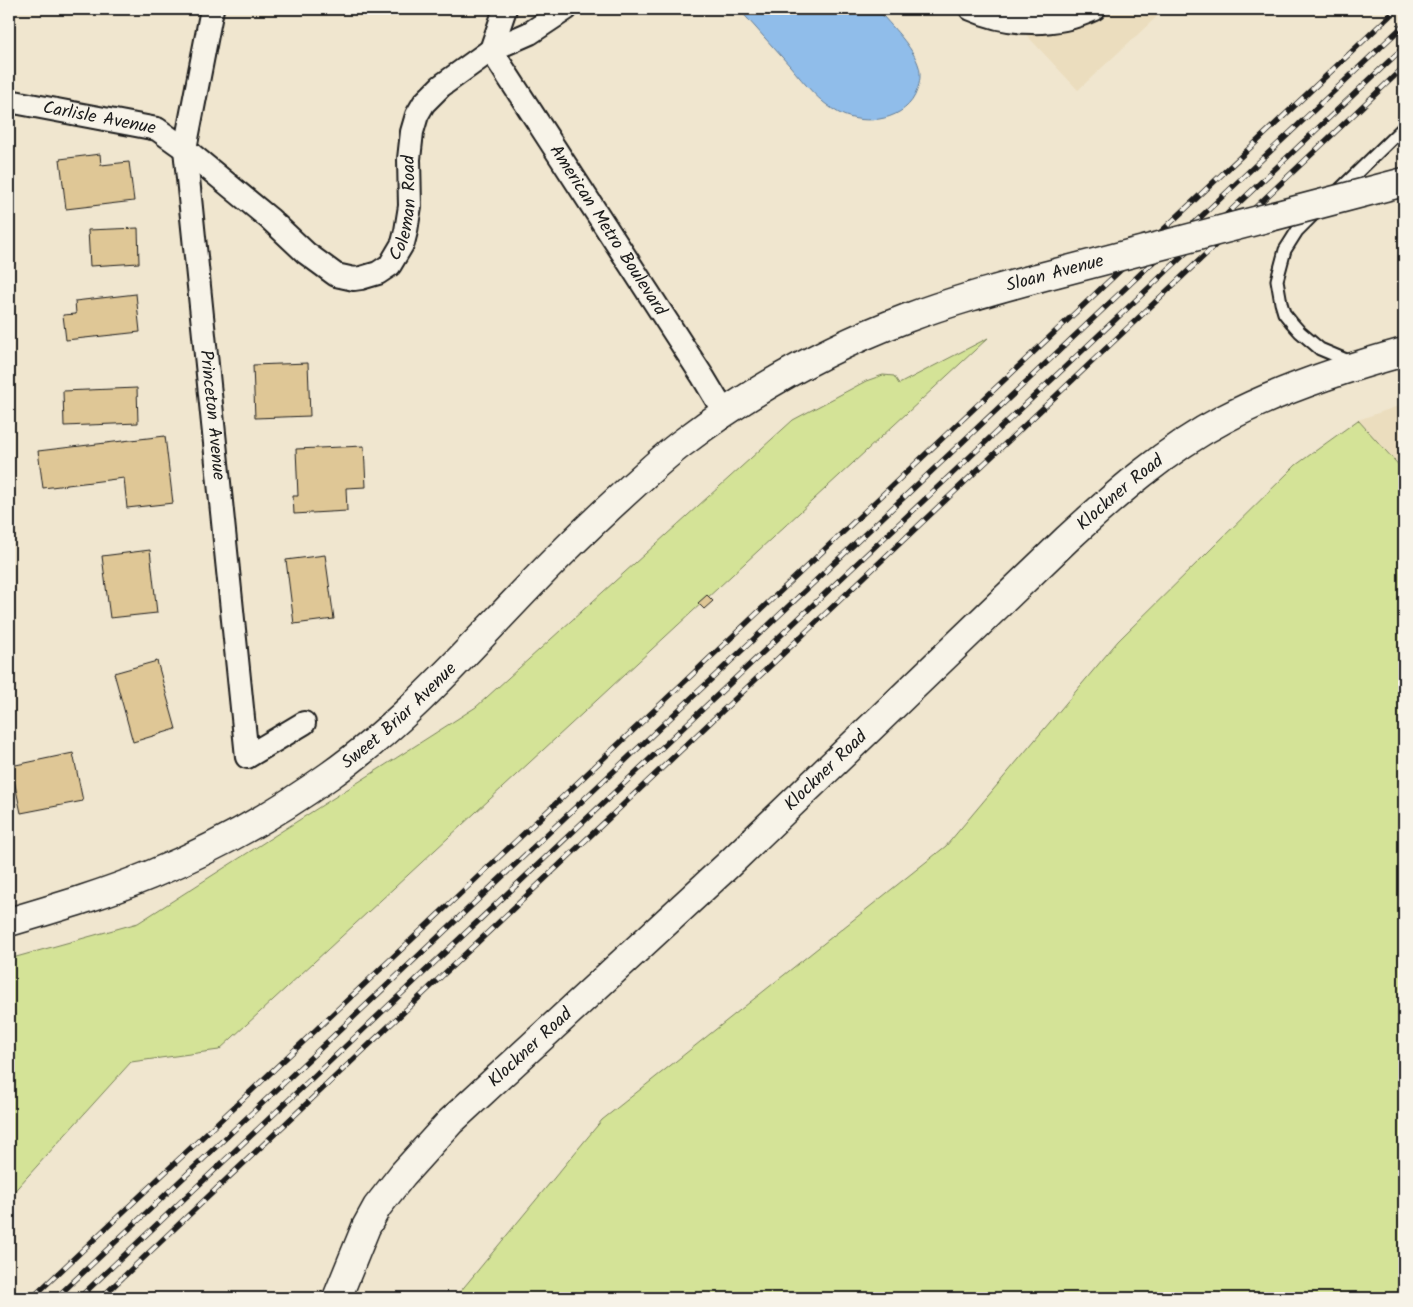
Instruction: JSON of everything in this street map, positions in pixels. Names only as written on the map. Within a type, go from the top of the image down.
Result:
[{"type":"main road","name":"Sloan Avenue","points":[[724,412],[818,358],[909,318],[994,290],[1404,182]]},
{"type":"main road","name":"Klockner Road","points":[[337,1298],[362,1236],[377,1207],[402,1174],[450,1122],[728,865],[1074,532],[1148,468],[1223,420],[1300,384],[1404,352]]},
{"type":"main road","name":"Sweet Briar Avenue","points":[[9,922],[81,900],[150,875],[210,848],[268,816],[331,775],[409,711],[560,555],[620,497],[682,442],[724,412]]},
{"type":"street","name":"Princeton Avenue","points":[[212,9],[185,149],[246,757],[304,723]]},
{"type":"street","points":[[490,50],[504,9]]},
{"type":"street","points":[[490,50],[530,33],[566,9]]},
{"type":"street","points":[[972,9],[992,17],[1032,22],[1068,18],[1094,9]]},
{"type":"street","name":"Coleman Road","points":[[185,149],[270,219],[306,253],[336,275],[354,279],[368,277],[390,265],[406,232],[410,206],[410,145],[417,115],[432,93],[490,50]]},
{"type":"street","name":"American Metro Boulevard","points":[[490,50],[724,412]]},
{"type":"street","name":"Carlisle Avenue","points":[[9,101],[157,128],[185,149]]},
{"type":"lane","points":[[1358,365],[1320,349],[1300,332],[1284,313],[1280,302],[1277,280],[1285,250],[1297,230],[1404,127]]},
{"type":"shaded area","points":[[1002,9],[1165,9],[1078,90]]},
{"type":"shaded area","points":[[1404,404],[1404,471],[1358,420]]},
{"type":"green space","points":[[988,338],[219,1050],[131,1062],[9,1197],[9,959],[138,923],[476,707],[793,420],[866,381],[883,375],[894,376],[899,384]]},
{"type":"green space","points":[[1358,420],[1404,471],[1404,1298],[455,1298],[602,1120],[946,846],[1118,641],[1296,465]]},
{"type":"water","points":[[739,9],[877,9],[907,44],[916,59],[920,70],[920,78],[912,100],[905,108],[895,114],[873,120],[861,120],[839,113],[825,104],[813,92]]},
{"type":"building","points":[[100,154],[101,165],[129,162],[134,201],[66,209],[60,159]]},
{"type":"building","points":[[138,228],[139,263],[90,266],[88,230]]},
{"type":"building","points":[[136,294],[140,332],[66,340],[63,315],[76,314],[75,301]]},
{"type":"building","points":[[308,363],[310,416],[255,418],[253,365]]},
{"type":"building","points":[[137,388],[138,423],[64,426],[63,391]]},
{"type":"building","points":[[165,436],[173,503],[127,508],[124,478],[43,488],[38,451]]},
{"type":"building","points":[[364,446],[366,487],[346,488],[347,511],[294,514],[293,496],[298,496],[296,449]]},
{"type":"building","points":[[150,550],[157,613],[110,618],[102,556]]},
{"type":"building","points":[[325,555],[334,619],[294,624],[286,560]]},
{"type":"building","points":[[707,595],[713,601],[704,609],[698,603]]},
{"type":"building","points":[[157,661],[176,729],[133,742],[114,673]]},
{"type":"building","points":[[73,753],[83,801],[21,813],[11,766]]},
{"type":"railway","points":[[32,1298],[1397,9]]},
{"type":"railway","points":[[56,1298],[1404,25]]},
{"type":"railway","points":[[79,1298],[1404,47]]},
{"type":"railway","points":[[101,1298],[1404,67]]}]
